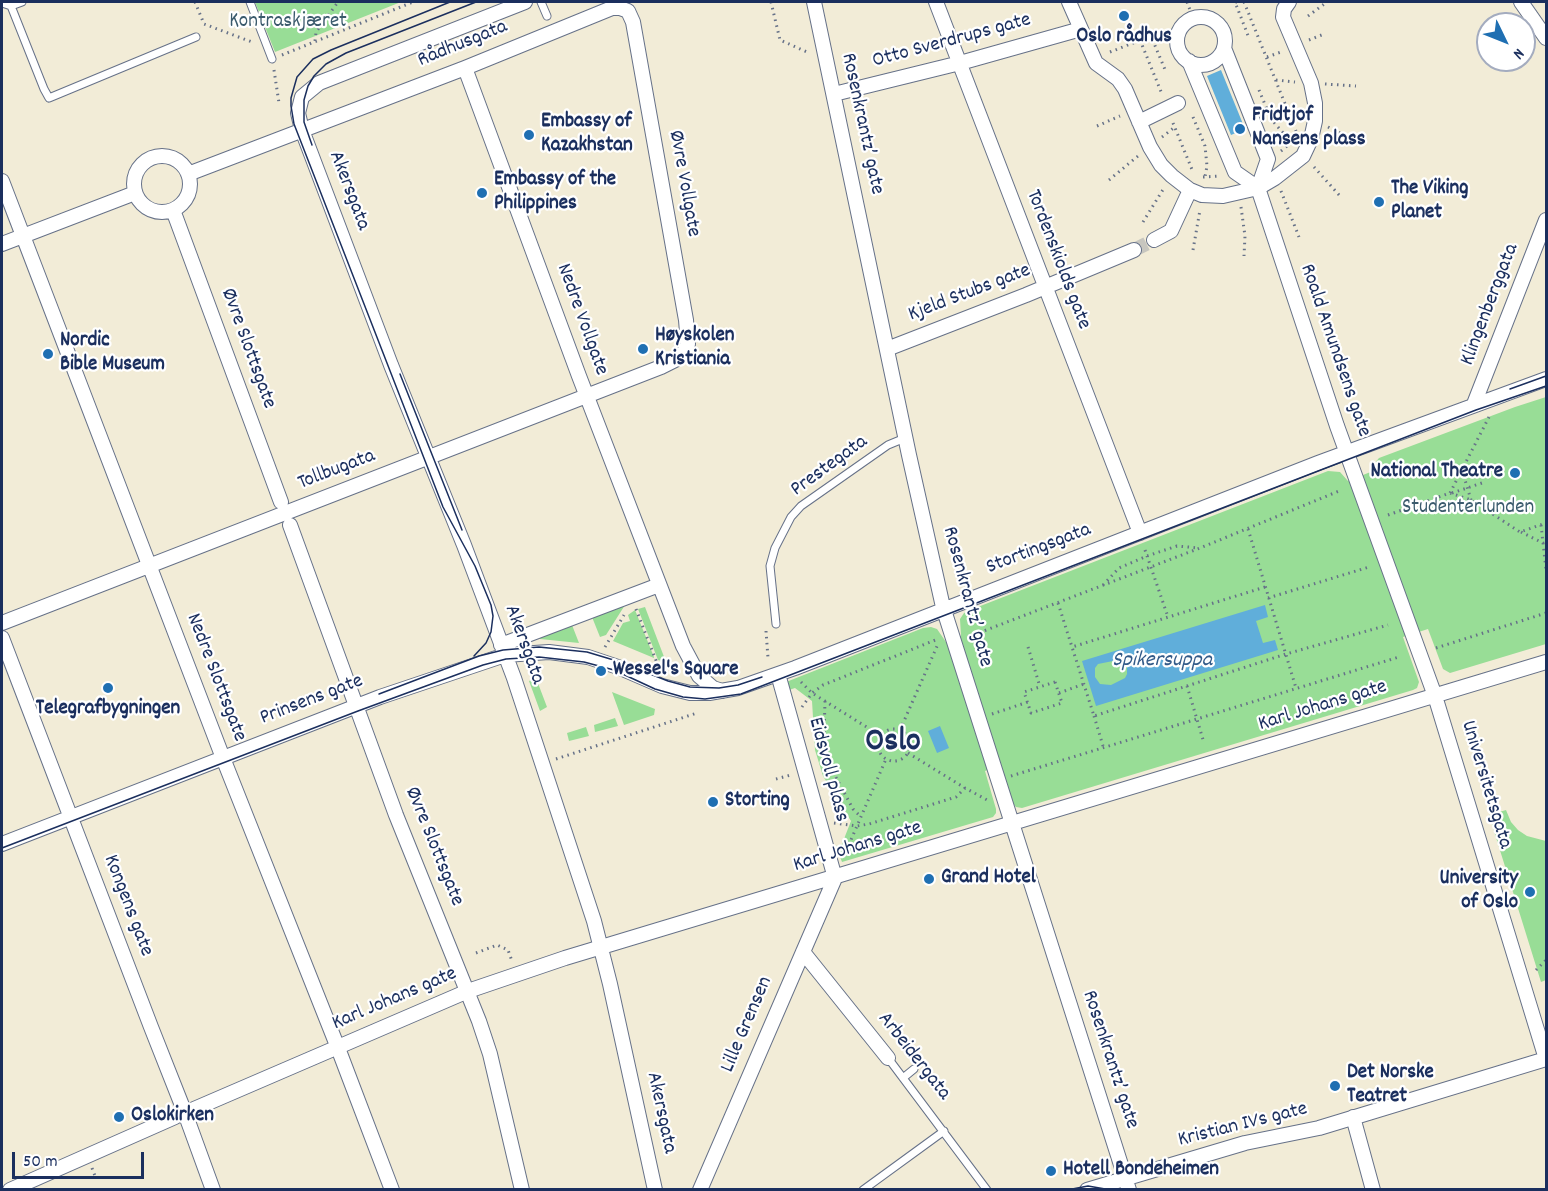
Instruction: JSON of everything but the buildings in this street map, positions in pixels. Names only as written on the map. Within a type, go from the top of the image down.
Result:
[{"type":"street","name":"Rådhusgata","points":[[302,130],[298,113],[300,102],[306,93],[319,83],[525,2]]},
{"type":"street","name":"Rosenkrantz’ gate","points":[[814,2],[905,438],[944,609],[1127,1184]]},
{"type":"street","name":"Tordenskiolds gate","points":[[936,2],[1140,533]]},
{"type":"street","points":[[1070,2],[1096,63],[1118,79],[1125,89],[1150,147],[1161,165],[1190,190],[1202,195],[1223,196],[1258,188],[1275,178],[1303,156],[1311,139],[1315,121],[1315,103],[1311,83],[1283,17],[1284,9],[1289,2]]},
{"type":"street","points":[[1521,2],[1546,38]]},
{"type":"street","name":"Rådhusgata","points":[[188,174],[465,68],[612,8],[628,11],[633,22]]},
{"type":"street","points":[[1224,48],[1219,56],[1208,64],[1189,61],[1182,55],[1178,41],[1182,27],[1193,18],[1201,17],[1216,22],[1224,35],[1224,48],[1268,159],[1258,188]]},
{"type":"street","name":"Øvre Vollgate","points":[[633,22],[688,334],[688,344],[684,352]]},
{"type":"street","name":"Otto Sverdrups gate","points":[[834,94],[960,63],[1082,29]]},
{"type":"street","points":[[1189,61],[1235,172],[1258,188]]},
{"type":"street","name":"Nedre Vollgate","points":[[465,68],[659,585]]},
{"type":"street","points":[[1139,122],[1178,103]]},
{"type":"street","name":"Akersgata","points":[[302,130],[503,650],[542,763],[601,948],[655,1190]]},
{"type":"street","points":[[166,156],[176,159],[188,174],[190,184],[188,195],[182,204],[173,210],[161,212],[150,210],[141,203],[135,193],[135,174],[148,159],[166,156]]},
{"type":"street","name":"Nedre Slottsgate","points":[[2,181],[223,758],[339,1048],[392,1190]]},
{"type":"street","name":"Roald Amundsens gate","points":[[1258,188],[1347,452],[1435,696]]},
{"type":"street","points":[[1154,240],[1171,231],[1190,190]]},
{"type":"street","points":[[2,244],[135,193]]},
{"type":"street","name":"Øvre Slottsgate","points":[[173,210],[282,502]]},
{"type":"street","name":"Klingenberggata","points":[[1474,405],[1546,220]]},
{"type":"street","name":"Kjeld Stubs gate","points":[[887,349],[1134,250]]},
{"type":"street","name":"Tollbugata","points":[[2,623],[661,367],[684,352]]},
{"type":"street","name":"Stortingsgata","points":[[503,650],[571,654],[600,660],[672,689],[701,694],[738,688],[1347,452],[1546,379]]},
{"type":"street","name":"Øvre Slottsgate","points":[[290,525],[396,815],[468,991],[490,1054],[522,1190]]},
{"type":"street","points":[[659,585],[695,670],[710,686],[722,691]]},
{"type":"street","name":"Prinsens gate","points":[[2,844],[356,707],[481,662],[503,650],[659,585]]},
{"type":"street","name":"Kongens gate","points":[[2,638],[213,1190]]},
{"type":"street","name":"Karl Johans gate","points":[[194,1109],[468,991],[516,975],[1546,662]]},
{"type":"street","name":"Eidsvoll plass","points":[[778,674],[835,878]]},
{"type":"street","name":"Universitetsgata","points":[[1435,696],[1546,1059]]},
{"type":"street","name":"Lille Grensen","points":[[700,1190],[835,878]]},
{"type":"street","name":"Arbeidergata","points":[[803,952],[888,1058]]},
{"type":"street","name":"Kristian IVs gate","points":[[1087,1190],[1127,1184],[1245,1143],[1294,1134],[1546,1059]]},
{"type":"street","points":[[10,1190],[175,1117]]},
{"type":"street","points":[[1353,1117],[1373,1190]]},
{"type":"lane","points":[[2,3],[11,6],[22,2]]},
{"type":"lane","points":[[250,2],[272,59]]},
{"type":"lane","points":[[541,2],[547,16]]},
{"type":"lane","points":[[11,6],[44,89],[50,98],[196,37]]},
{"type":"lane","name":"Prestegata","points":[[776,624],[770,566],[783,530],[801,506],[888,445],[905,438]]},
{"type":"lane","name":"Arbeidergata","points":[[888,1058],[987,1190]]},
{"type":"lane","points":[[903,1078],[914,1069]]},
{"type":"lane","points":[[863,1190],[944,1131]]},
{"type":"path","points":[[195,2],[204,24],[268,48]]},
{"type":"path","points":[[315,41],[316,32],[338,2]]},
{"type":"path","points":[[279,104],[272,59],[413,2]]},
{"type":"path","points":[[771,2],[780,40],[807,52]]},
{"type":"path","points":[[1186,2],[1193,18]]},
{"type":"path","points":[[1236,2],[1234,2],[1249,38]]},
{"type":"path","points":[[1244,2],[1248,12]]},
{"type":"path","points":[[1308,16],[1327,2]]},
{"type":"path","points":[[1110,52],[1151,36],[1166,72]]},
{"type":"path","points":[[1259,90],[1271,119],[1284,135]]},
{"type":"path","points":[[1193,116],[1204,146],[1207,166]]},
{"type":"path","points":[[1275,178],[1299,237]]},
{"type":"path","points":[[1239,194],[1245,236],[1244,256]]},
{"type":"path","points":[[1450,493],[1488,417]]},
{"type":"path","points":[[1461,469],[1471,500]]},
{"type":"path","points":[[1388,515],[1485,482]]},
{"type":"path","points":[[966,638],[1200,548],[1339,491]]},
{"type":"path","points":[[1450,493],[1471,500],[1520,532],[1546,544]]},
{"type":"path","points":[[1520,532],[1546,523]]},
{"type":"path","points":[[1541,525],[1546,544],[1546,569]]},
{"type":"path","points":[[1248,529],[1296,688]]},
{"type":"path","points":[[1102,586],[1119,568],[1147,556],[1177,546],[1200,548]]},
{"type":"path","points":[[1144,550],[1168,617]]},
{"type":"path","points":[[1268,598],[1369,567]]},
{"type":"path","points":[[1072,647],[1265,587]]},
{"type":"path","points":[[605,647],[628,609],[643,591]]},
{"type":"path","points":[[1058,603],[1103,747]]},
{"type":"path","points":[[637,610],[657,663]]},
{"type":"path","points":[[1436,648],[1546,613]]},
{"type":"path","points":[[1094,716],[1286,654],[1388,625]]},
{"type":"path","points":[[766,628],[768,658]]},
{"type":"path","points":[[792,721],[812,693],[823,684],[939,641],[900,730]]},
{"type":"path","points":[[1028,646],[1040,687]]},
{"type":"path","points":[[1011,776],[1400,657]]},
{"type":"path","points":[[799,680],[812,693],[881,736]]},
{"type":"path","points":[[1055,682],[1062,703],[1031,713],[1024,692],[1040,687],[1055,682]]},
{"type":"path","points":[[1059,693],[1084,684]]},
{"type":"path","points":[[1187,686],[1204,743]]},
{"type":"path","points":[[825,701],[824,735],[832,770],[853,809],[861,817]]},
{"type":"path","points":[[991,714],[1028,702]]},
{"type":"path","points":[[542,763],[697,713]]},
{"type":"path","points":[[890,730],[900,730],[909,740],[908,753],[897,761],[886,759],[879,749],[881,736],[890,730]]},
{"type":"path","points":[[908,753],[965,789],[990,801]]},
{"type":"path","points":[[835,878],[886,759]]},
{"type":"path","points":[[776,779],[792,774]]},
{"type":"path","points":[[818,821],[857,826],[956,797],[965,789]]},
{"type":"path","points":[[476,953],[497,945],[508,950],[516,975]]},
{"type":"path","points":[[1546,960],[1537,970],[1546,967]]},
{"type":"green space","name":"Kontraskjæret","points":[[255,2],[401,2],[275,52]]},
{"type":"green space","name":"Studenterlunden","points":[[1546,397],[1546,644],[1450,673],[1443,669],[1428,629],[1403,637],[1419,682],[1417,688],[1413,690],[1022,808],[1013,804],[1001,765],[985,771],[996,809],[993,817],[842,862],[836,846],[842,844],[851,821],[823,776],[815,750],[812,701],[795,688],[783,692],[781,684],[923,628],[937,629],[946,642],[961,636],[960,619],[970,610],[1328,471],[1340,472],[1348,481],[1373,471],[1373,465],[1379,458]]},
{"type":"green space","points":[[625,605],[606,635],[600,637],[592,617]]},
{"type":"green space","points":[[645,607],[666,662],[658,660],[638,609]]},
{"type":"green space","points":[[635,610],[654,658],[613,641],[623,623],[630,621],[628,615]]},
{"type":"green space","points":[[572,625],[579,643],[540,639],[540,637]]},
{"type":"green space","points":[[536,678],[547,707],[540,711],[529,681]]},
{"type":"green space","points":[[612,692],[655,709],[654,715],[624,725]]},
{"type":"green space","points":[[615,718],[618,726],[595,732],[594,725]]},
{"type":"green space","points":[[586,727],[589,736],[569,741],[567,733]]},
{"type":"green space","points":[[1506,810],[1511,822],[1518,830],[1527,836],[1546,841],[1546,980],[1541,982],[1489,815]]},
{"type":"water","points":[[1221,70],[1245,129],[1231,135],[1207,76]]},
{"type":"water","name":"Spikersuppa","points":[[1265,605],[1268,617],[1256,621],[1263,643],[1275,640],[1278,650],[1096,706],[1082,661]],"holes":[[[1118,660],[1127,666],[1125,678],[1111,685],[1100,684],[1095,677],[1095,668],[1098,664]]]},
{"type":"water","points":[[940,726],[949,748],[937,753],[928,731]]},
{"type":"tunnel","points":[[1134,250],[1154,240]]},
{"type":"tram line","points":[[450,2],[313,59],[297,77],[291,106],[294,124],[443,507],[475,566],[491,605],[493,616],[491,632],[486,643],[474,656]]},
{"type":"tram line","points":[[312,145],[304,122],[304,100],[314,76],[326,64],[346,53],[476,2]]},
{"type":"tram line","points":[[400,374],[462,530]]},
{"type":"tram line","points":[[1510,389],[1546,376]]},
{"type":"tram line","points":[[2,848],[358,711],[483,665],[506,659],[539,657],[584,662],[614,670],[655,689],[683,697],[705,699],[741,694],[1476,410],[1546,386]]},
{"type":"tram line","points":[[379,694],[479,656],[503,650],[539,647],[587,652],[690,687],[719,688],[738,685],[762,677]]},
{"type":"tram line","points":[[1067,1190],[1088,1186],[1111,1190]]},
{"type":"place","name":"Oslo rådhus","points":[[1124,16]]},
{"type":"place","name":"Fridtjof Nansens plass","points":[[1240,129]]},
{"type":"place","name":"Embassy of Kazakhstan","points":[[529,135]]},
{"type":"place","name":"Embassy of the Philippines","points":[[482,193]]},
{"type":"place","name":"The Viking Planet","points":[[1379,202]]},
{"type":"place","name":"Høyskolen Kristiania","points":[[643,349]]},
{"type":"place","name":"Nordic Bible Museum","points":[[48,354]]},
{"type":"place","name":"National Theatre","points":[[1515,473]]},
{"type":"place","name":"Wessel's Square","points":[[601,671]]},
{"type":"place","name":"Telegrafbygningen","points":[[108,688]]},
{"type":"place","name":"Storting","points":[[713,802]]},
{"type":"place","name":"Grand Hotel","points":[[929,879]]},
{"type":"place","name":"University of Oslo","points":[[1530,892]]},
{"type":"place","name":"Det Norske Teatret","points":[[1335,1086]]},
{"type":"place","name":"Oslokirken","points":[[119,1117]]},
{"type":"place","name":"Hotell Bondeheimen","points":[[1051,1171]]},
{"type":"district","name":"Oslo","points":[[893,744]]}]
